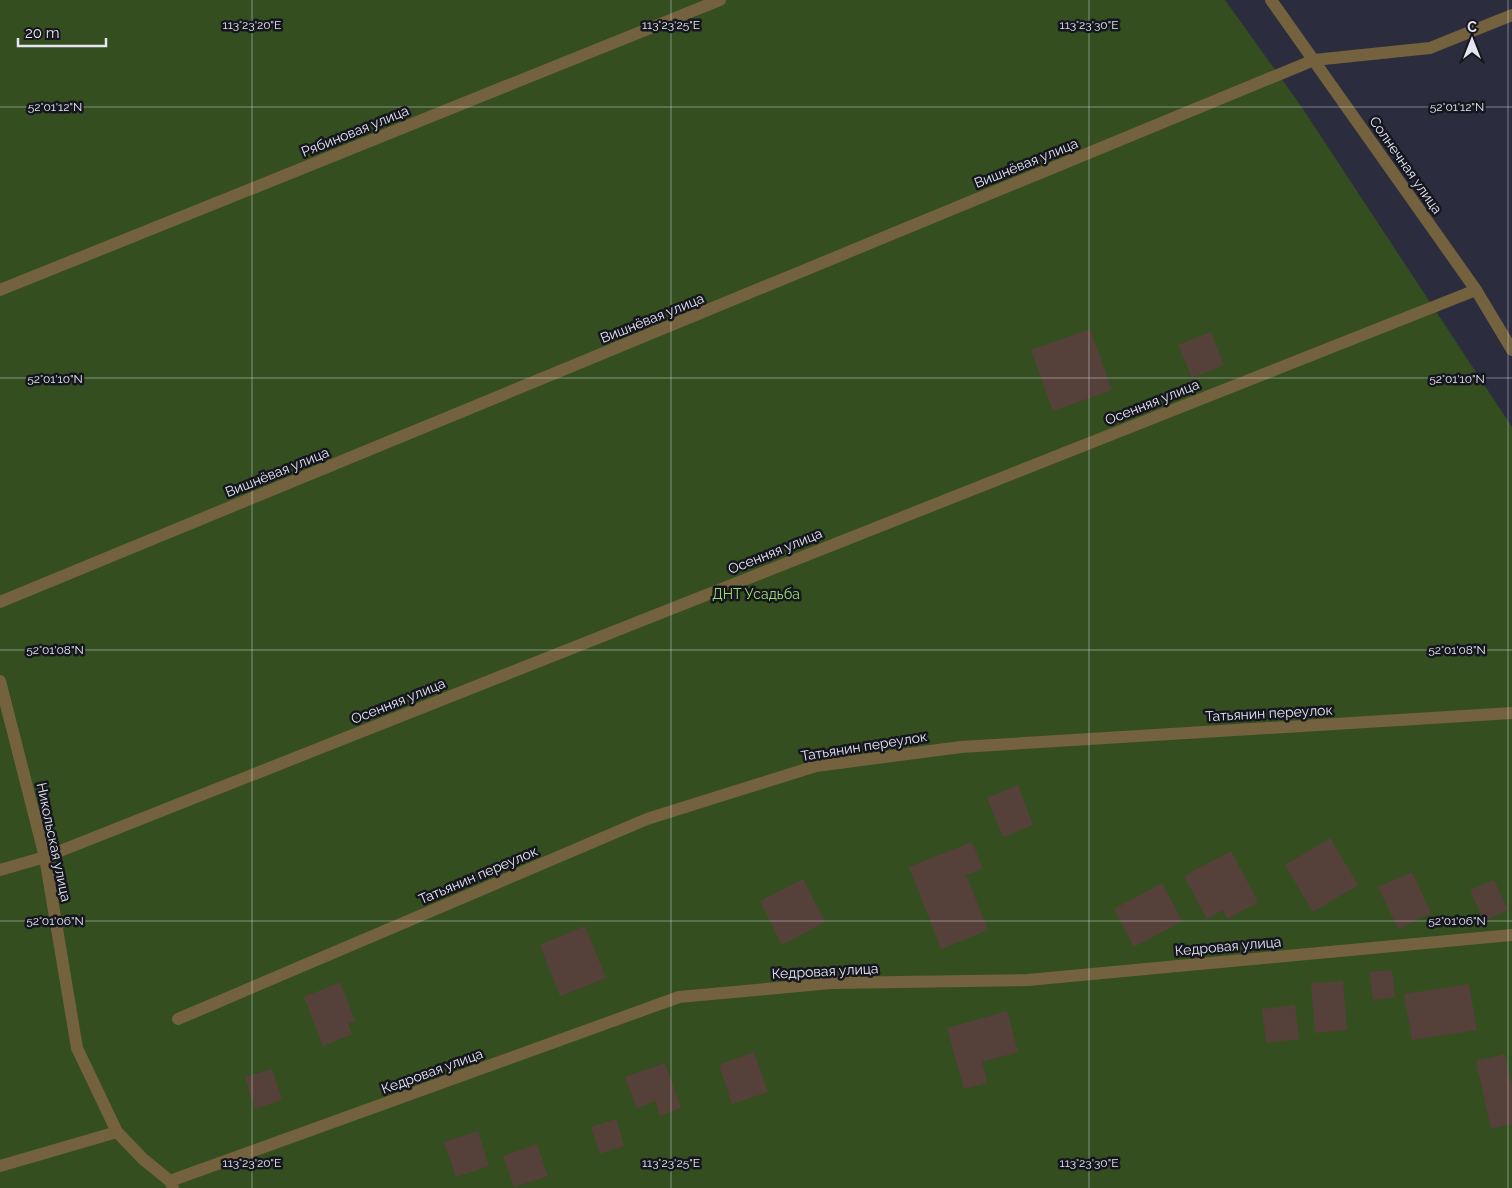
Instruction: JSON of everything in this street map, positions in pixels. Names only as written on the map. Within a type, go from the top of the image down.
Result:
[{"type":"street","name":"Рябиновая улица","points":[[0,290],[720,0]]},
{"type":"street","name":"Солнечная улица","points":[[1271,0],[1476,290],[1512,350]]},
{"type":"street","name":"Вишнёвая улица","points":[[0,602],[1314,60],[1430,48],[1512,15]]},
{"type":"street","name":"Осенняя улица","points":[[0,870],[45,857],[1476,290]]},
{"type":"street","name":"Никольская улица","points":[[0,681],[45,857],[77,1048],[116,1132],[172,1184]]},
{"type":"street","name":"Татьянин переулок","points":[[178,1019],[648,820],[816,766],[961,747],[1512,713]]},
{"type":"street","name":"Кедровая улица","points":[[172,1184],[679,997],[831,983],[1028,980],[1512,935]]},
{"type":"street","points":[[0,1166],[116,1132]]},
{"type":"green space","name":"ДНТ Усадьба","points":[[0,0],[1225,0],[1301,106],[1512,427],[1512,1188],[0,1188]]},
{"type":"building","points":[[1090,329],[1112,390],[1053,411],[1031,350]]},
{"type":"building","points":[[1211,332],[1224,365],[1192,378],[1178,345]]},
{"type":"building","points":[[1018,785],[1033,825],[1003,837],[987,798]]},
{"type":"building","points":[[1330,838],[1358,885],[1313,912],[1285,865]]},
{"type":"building","points":[[972,842],[983,869],[966,875],[988,930],[941,949],[909,867]]},
{"type":"building","points":[[1231,851],[1258,902],[1227,919],[1223,910],[1207,919],[1184,876]]},
{"type":"building","points":[[1412,872],[1431,913],[1398,929],[1378,887]]},
{"type":"building","points":[[803,879],[825,922],[782,945],[760,901]]},
{"type":"building","points":[[1494,880],[1508,910],[1484,921],[1470,890]]},
{"type":"building","points":[[1162,883],[1182,921],[1134,947],[1114,909]]},
{"type":"building","points":[[585,926],[606,978],[560,996],[540,945]]},
{"type":"building","points":[[1392,970],[1395,997],[1373,1000],[1369,972]]},
{"type":"building","points":[[1343,981],[1347,1030],[1315,1033],[1311,983]]},
{"type":"building","points":[[340,982],[355,1021],[348,1024],[352,1034],[323,1046],[304,997]]},
{"type":"building","points":[[1469,984],[1477,1030],[1412,1040],[1404,994]]},
{"type":"building","points":[[1295,1005],[1299,1039],[1266,1043],[1262,1009]]},
{"type":"building","points":[[1007,1011],[1018,1052],[982,1062],[987,1083],[964,1089],[947,1028]]},
{"type":"building","points":[[754,1052],[768,1092],[732,1104],[719,1065]]},
{"type":"building","points":[[1505,1054],[1512,1087],[1512,1124],[1491,1129],[1476,1061]]},
{"type":"building","points":[[665,1063],[681,1108],[660,1116],[655,1101],[637,1108],[625,1077]]},
{"type":"building","points":[[272,1069],[282,1100],[255,1109],[245,1077]]},
{"type":"building","points":[[616,1119],[624,1146],[600,1154],[591,1127]]},
{"type":"building","points":[[478,1131],[489,1166],[456,1177],[444,1142]]},
{"type":"building","points":[[537,1144],[548,1176],[514,1187],[503,1156]]}]
